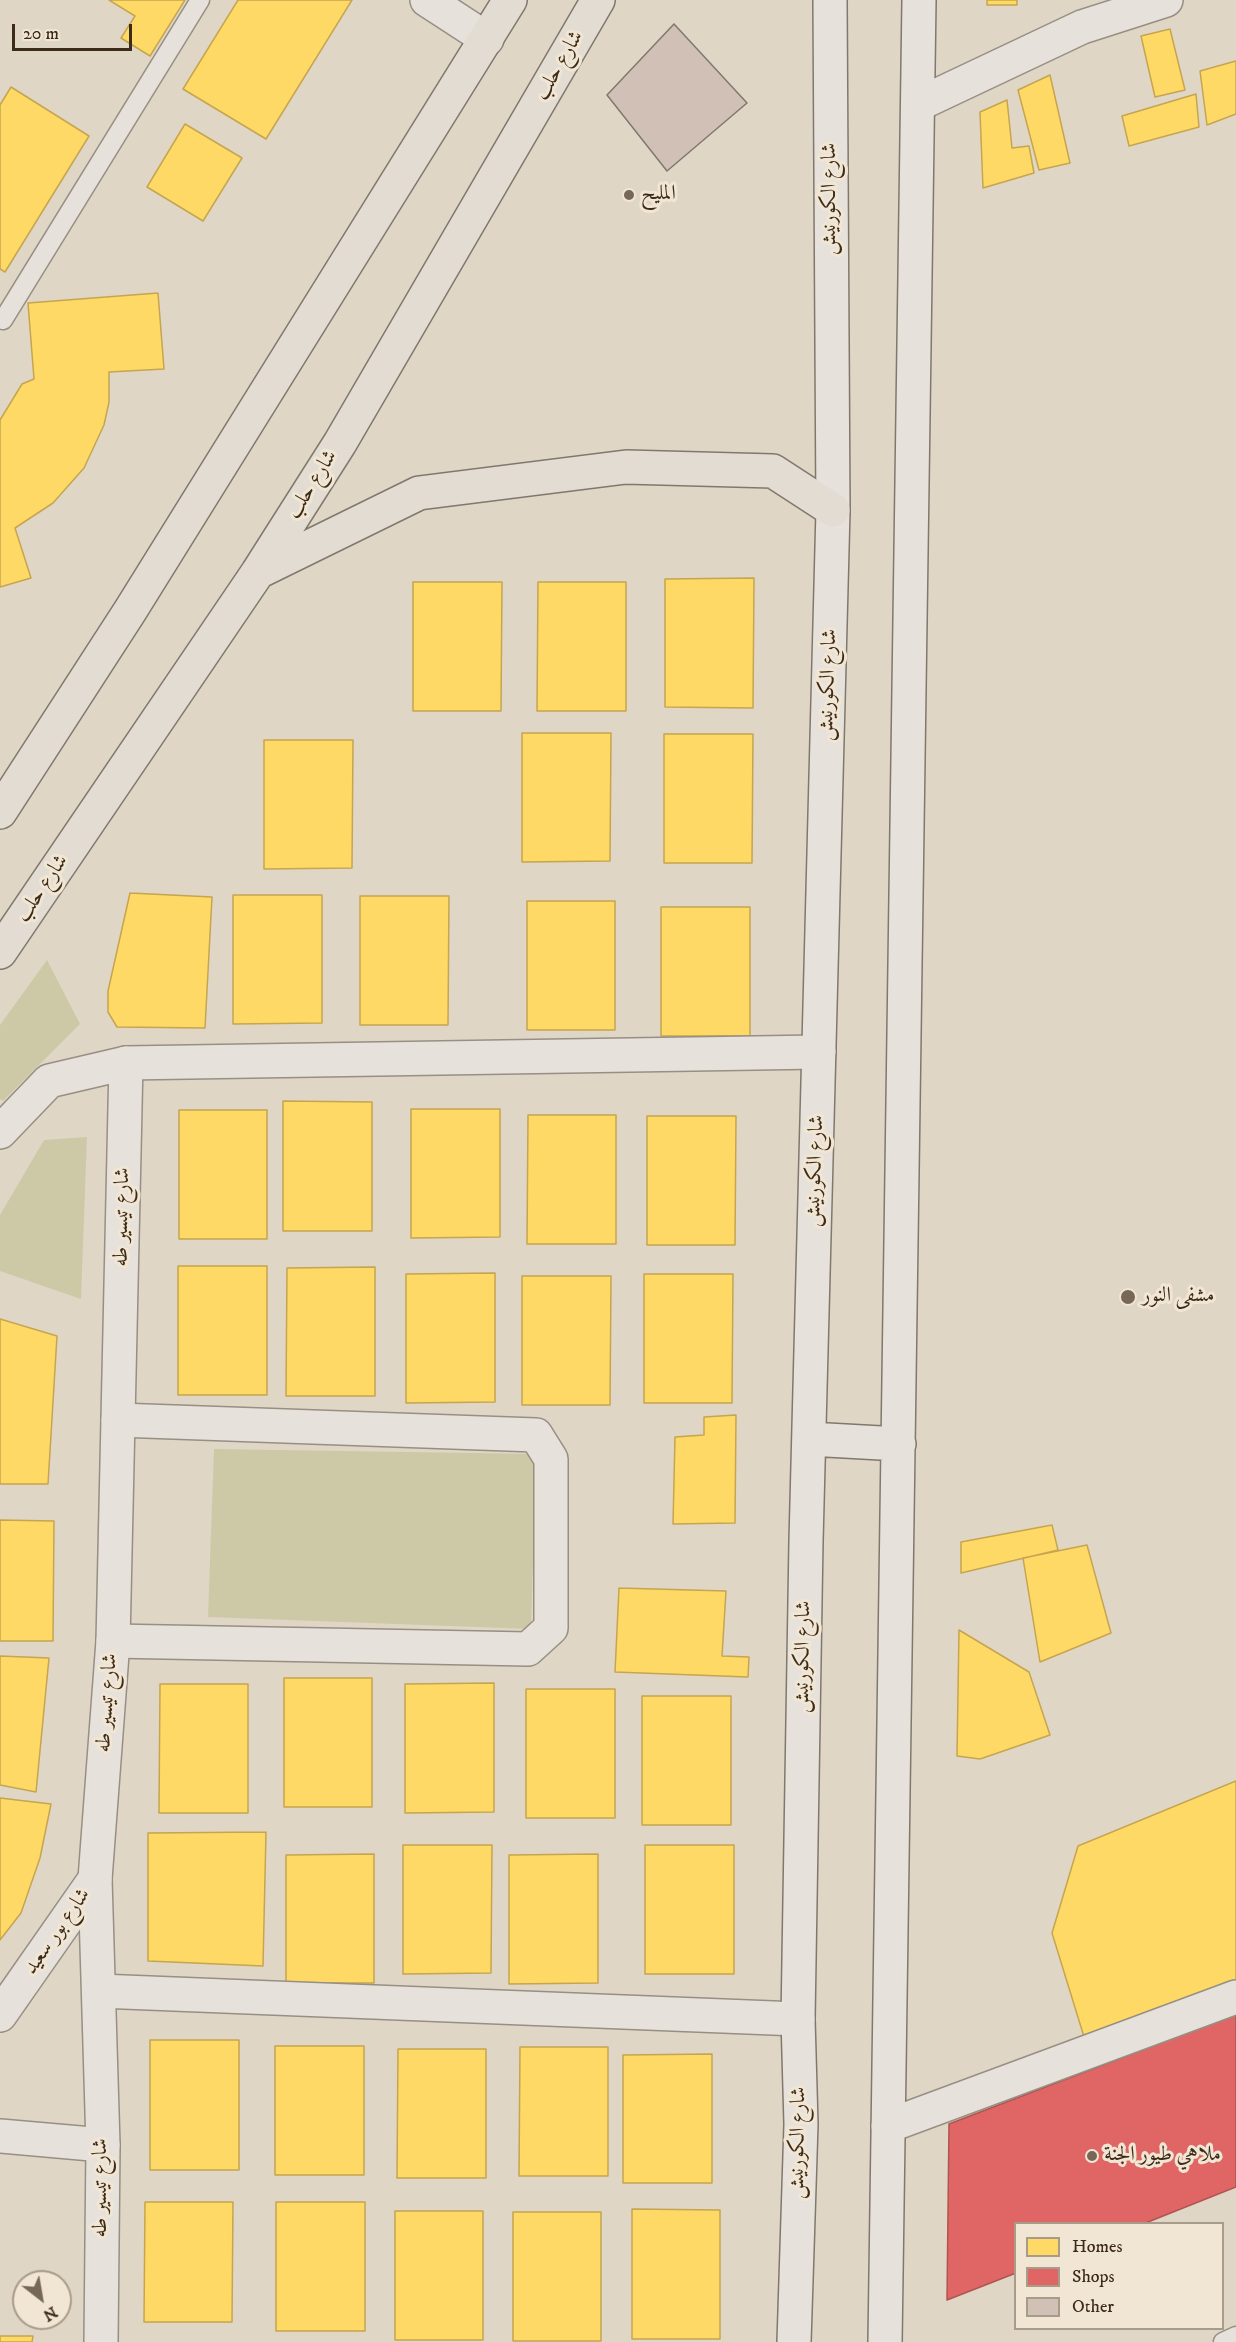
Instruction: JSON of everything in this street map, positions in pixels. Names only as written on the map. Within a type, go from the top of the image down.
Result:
[{"type":"main road","points":[[0,812],[143,591],[510,0]]},
{"type":"main road","name":"شارع حلب","points":[[0,952],[258,572],[340,443],[598,0]]},
{"type":"main road","points":[[258,572],[419,494],[626,467],[772,471],[833,510]]},
{"type":"street","points":[[427,0],[487,39]]},
{"type":"street","name":"شارع الكورنيش","points":[[794,2342],[801,2124],[798,2019],[808,1439],[833,510],[830,0]]},
{"type":"street","points":[[885,2342],[919,0]]},
{"type":"street","points":[[919,104],[1082,27],[1166,0]]},
{"type":"street","points":[[0,1132],[49,1081],[126,1064],[819,1052]]},
{"type":"street","name":"شارع تيسير طه","points":[[101,2342],[103,2145],[95,1879],[112,1641],[126,1064]]},
{"type":"street","points":[[112,1641],[528,1649],[550,1629],[551,1459],[536,1435],[118,1419]]},
{"type":"street","points":[[808,1439],[899,1444]]},
{"type":"street","name":"شارع بور سعيد","points":[[0,2015],[95,1879]]},
{"type":"street","points":[[99,1991],[798,2019]]},
{"type":"street","points":[[888,2126],[1236,1996]]},
{"type":"street","points":[[0,2136],[103,2145]]},
{"type":"lane","points":[[1,321],[200,0]]},
{"type":"lane","points":[[1223,2342],[1236,2336]]},
{"type":"shaded area","points":[[47,960],[80,1024],[3,1101],[0,1099],[0,1025]]},
{"type":"shaded area","points":[[87,1137],[81,1299],[0,1271],[0,1215],[44,1140]]},
{"type":"shaded area","points":[[214,1449],[536,1454],[531,1629],[208,1617]]},
{"type":"building: Homes","points":[[109,0],[185,0],[150,56],[121,38],[135,16]]},
{"type":"building: Homes","points":[[238,0],[352,0],[266,139],[183,89]]},
{"type":"building: Homes","points":[[987,0],[1017,0],[1017,5],[987,5]]},
{"type":"building: Homes","points":[[1170,29],[1185,90],[1155,97],[1141,36]]},
{"type":"building: Homes","points":[[1236,61],[1236,114],[1207,125],[1200,71]]},
{"type":"building: Homes","points":[[1050,75],[1070,163],[1039,170],[1018,90]]},
{"type":"building: Homes","points":[[11,87],[89,136],[5,272],[0,269],[0,105]]},
{"type":"building: Homes","points":[[1196,94],[1199,127],[1129,146],[1122,116]]},
{"type":"building: Homes","points":[[1007,100],[1012,148],[1029,146],[1034,173],[983,188],[980,112]]},
{"type":"building: Homes","points":[[185,124],[242,158],[203,221],[147,187]]},
{"type":"building: Homes","points":[[158,293],[164,369],[109,372],[109,402],[104,425],[84,468],[53,503],[15,528],[31,578],[0,587],[0,420],[22,384],[34,379],[28,303]]},
{"type":"building: Homes","points":[[754,578],[753,708],[665,707],[665,579]]},
{"type":"building: Homes","points":[[413,582],[502,582],[501,711],[413,711]]},
{"type":"building: Homes","points":[[538,582],[626,582],[626,711],[537,711]]},
{"type":"building: Homes","points":[[522,733],[611,733],[610,861],[522,862]]},
{"type":"building: Homes","points":[[664,734],[753,734],[752,863],[664,863]]},
{"type":"building: Homes","points":[[264,740],[353,740],[352,868],[264,869]]},
{"type":"building: Homes","points":[[130,893],[212,897],[205,1028],[117,1027],[108,1012],[108,991]]},
{"type":"building: Homes","points":[[233,895],[322,895],[322,1023],[233,1024]]},
{"type":"building: Homes","points":[[360,896],[449,896],[448,1025],[360,1025]]},
{"type":"building: Homes","points":[[527,901],[615,901],[615,1030],[527,1030]]},
{"type":"building: Homes","points":[[661,907],[750,907],[750,1036],[661,1036]]},
{"type":"building: Homes","points":[[283,1101],[372,1102],[372,1231],[283,1231]]},
{"type":"building: Homes","points":[[411,1109],[500,1109],[500,1237],[411,1238]]},
{"type":"building: Homes","points":[[179,1110],[267,1110],[267,1239],[179,1239]]},
{"type":"building: Homes","points":[[528,1115],[616,1115],[616,1244],[527,1244]]},
{"type":"building: Homes","points":[[647,1116],[736,1116],[735,1245],[647,1245]]},
{"type":"building: Homes","points":[[178,1266],[267,1266],[267,1395],[178,1395]]},
{"type":"building: Homes","points":[[375,1267],[375,1396],[286,1396],[287,1268]]},
{"type":"building: Homes","points":[[495,1273],[495,1402],[406,1403],[406,1274]]},
{"type":"building: Homes","points":[[644,1274],[733,1274],[732,1403],[644,1403]]},
{"type":"building: Homes","points":[[522,1276],[611,1276],[610,1405],[522,1405]]},
{"type":"building: Homes","points":[[0,1319],[57,1336],[48,1484],[0,1484]]},
{"type":"building: Homes","points":[[736,1415],[735,1523],[673,1524],[675,1437],[704,1435],[704,1417]]},
{"type":"building: Homes","points":[[0,1520],[54,1521],[53,1641],[0,1641]]},
{"type":"building: Homes","points":[[1052,1525],[1058,1550],[961,1573],[961,1542]]},
{"type":"building: Homes","points":[[1087,1545],[1111,1633],[1040,1662],[1023,1558]]},
{"type":"building: Homes","points":[[619,1588],[726,1591],[722,1656],[749,1657],[748,1677],[615,1672]]},
{"type":"building: Homes","points":[[959,1630],[1029,1672],[1050,1735],[980,1759],[957,1756]]},
{"type":"building: Homes","points":[[0,1656],[49,1658],[36,1792],[0,1785]]},
{"type":"building: Homes","points":[[284,1678],[372,1678],[372,1807],[284,1807]]},
{"type":"building: Homes","points":[[494,1683],[494,1812],[405,1813],[405,1684]]},
{"type":"building: Homes","points":[[160,1684],[248,1684],[248,1813],[159,1813]]},
{"type":"building: Homes","points":[[526,1689],[615,1689],[615,1818],[526,1818]]},
{"type":"building: Homes","points":[[642,1696],[731,1696],[731,1825],[642,1825]]},
{"type":"building: Homes","points":[[1236,1781],[1236,1987],[1085,2040],[1052,1933],[1078,1846]]},
{"type":"building: Homes","points":[[0,1798],[51,1804],[40,1858],[21,1913],[0,1940]]},
{"type":"building: Homes","points":[[266,1832],[263,1966],[148,1961],[148,1833]]},
{"type":"building: Homes","points":[[403,1845],[492,1845],[491,1973],[403,1974]]},
{"type":"building: Homes","points":[[645,1845],[734,1845],[734,1974],[645,1974]]},
{"type":"building: Homes","points":[[374,1854],[374,1983],[286,1983],[286,1855]]},
{"type":"building: Homes","points":[[598,1854],[598,1983],[509,1984],[509,1855]]},
{"type":"building: Homes","points":[[150,2040],[239,2040],[239,2170],[150,2170]]},
{"type":"building: Homes","points":[[275,2046],[364,2046],[364,2175],[275,2175]]},
{"type":"building: Homes","points":[[520,2047],[608,2047],[608,2176],[519,2176]]},
{"type":"building: Homes","points":[[398,2049],[486,2049],[486,2178],[397,2178]]},
{"type":"building: Homes","points":[[712,2054],[712,2183],[623,2183],[623,2055]]},
{"type":"building: Homes","points":[[145,2202],[233,2202],[232,2322],[144,2322]]},
{"type":"building: Homes","points":[[276,2202],[365,2202],[365,2331],[276,2331]]},
{"type":"building: Homes","points":[[632,2209],[720,2210],[720,2339],[632,2339]]},
{"type":"building: Homes","points":[[395,2211],[483,2211],[483,2340],[395,2340]]},
{"type":"building: Homes","points":[[513,2212],[601,2212],[601,2341],[513,2341]]},
{"type":"building: Homes","points":[[0,2336],[33,2336],[32,2342],[0,2342]]},
{"type":"building: Shops","name":"ملاهي طيور الجنة","points":[[1236,2014],[1236,2187],[1148,2222],[1014,2222],[1014,2274],[947,2300],[949,2124]]},
{"type":"building: Other","points":[[674,24],[747,103],[667,171],[607,95]]},
{"type":"place","name":"المليح","points":[[629,195]]},
{"type":"place","name":"مشفى النور","points":[[1128,1297]]},
{"type":"place","name":"ملاهي طيور الجنة","points":[[1092,2156]]}]
